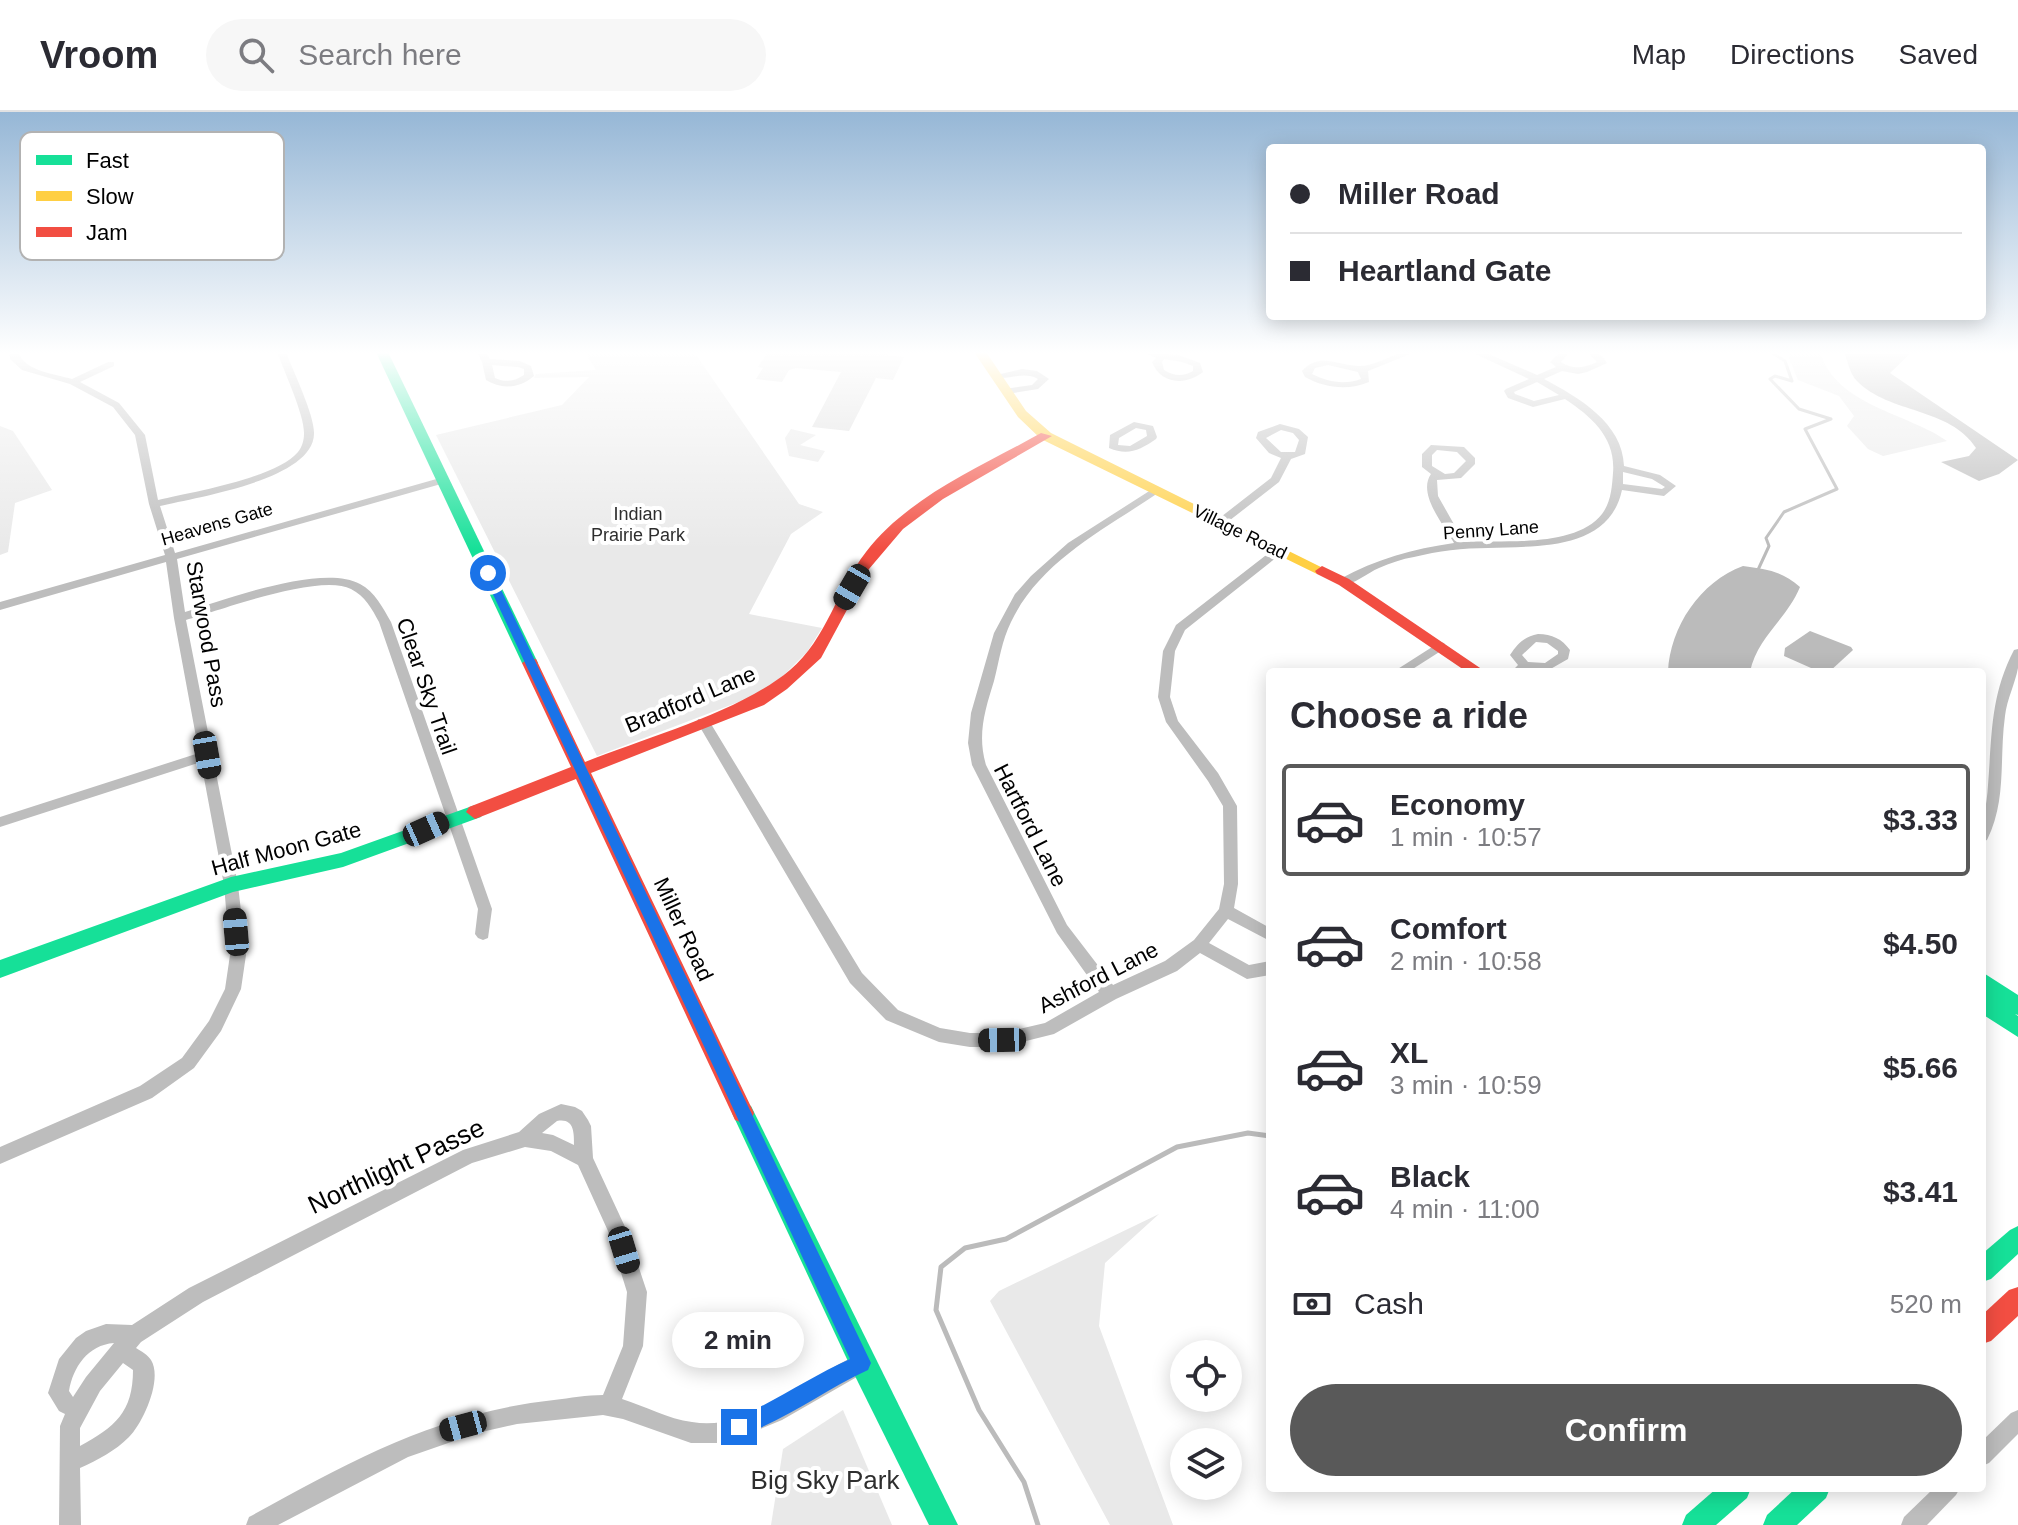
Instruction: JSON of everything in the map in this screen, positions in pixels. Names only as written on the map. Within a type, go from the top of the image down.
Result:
[{"type":"street","name":"Starwood Pass","points":[[0,1156],[146,1092],[188,1063],[215,1026],[233,989],[238,955],[231,885],[171,556],[154,504],[140,435],[126,418]]},
{"type":"street","points":[[154,504],[280,468],[300,455],[310,439],[306,418]]},
{"type":"street","name":"Miller Road","points":[[414,418],[862,1363],[944,1525]]},
{"type":"street","name":"Village Road","points":[[1026,418],[1046,436],[1094,461],[1344,582],[1472,668]]},
{"type":"street","name":"Penny Lane","points":[[1344,582],[1385,559],[1461,546],[1566,541],[1596,527],[1610,515],[1619,468],[1616,445],[1598,418]]},
{"type":"street","name":"Bradford Lane","points":[[582,769],[758,701],[794,676],[818,650],[860,572],[899,525],[1046,436]]},
{"type":"street","points":[[1094,461],[1117,449]]},
{"type":"street","points":[[1221,522],[1275,480],[1287,456]]},
{"type":"street","points":[[1617,486],[1664,493],[1671,486],[1656,477],[1619,468]]},
{"type":"street","points":[[1436,474],[1432,480],[1433,496],[1461,546]]},
{"type":"street","name":"Heavens Gate","points":[[0,606],[444,480]]},
{"type":"street","name":"Hartford Lane","points":[[1110,994],[1062,929],[1031,872],[979,765],[974,750],[973,720],[1006,619],[1025,589],[1054,560],[1154,491]]},
{"type":"street","points":[[1266,933],[1226,911],[1231,884],[1230,806],[1213,777],[1172,722],[1164,697],[1169,651],[1180,628],[1278,551]]},
{"type":"street","name":"Clear Sky Trail","points":[[180,618],[304,584],[346,583],[361,590],[374,602],[385,622],[485,909],[483,934]]},
{"type":"street","points":[[1405,668],[1440,646]]},
{"type":"street","points":[[1986,829],[1996,774],[2001,699],[2018,653]]},
{"type":"street","name":"Ashford Lane","points":[[703,722],[856,978],[892,1015],[939,1035],[970,1040],[1002,1040],[1048,1029],[1110,994],[1171,966],[1199,945],[1226,911]]},
{"type":"street","points":[[0,822],[207,755]]},
{"type":"street","name":"Half Moon Gate","points":[[0,969],[231,885],[343,860],[400,841],[582,769]]},
{"type":"street","points":[[1199,945],[1247,972],[1266,969]]},
{"type":"street","points":[[1986,984],[2018,1006]]},
{"type":"street","points":[[1986,1005],[2018,1028]]},
{"type":"street","points":[[584,1159],[553,1143],[525,1139],[536,1124],[557,1112],[571,1115],[582,1126],[584,1159],[617,1229],[637,1292],[633,1346],[609,1405]]},
{"type":"street","name":"Northlight Passe","points":[[70,1525],[70,1426],[93,1384],[128,1342],[196,1295],[469,1156],[525,1139]]},
{"type":"street","points":[[1986,1266],[2018,1238]]},
{"type":"street","points":[[1986,1328],[2018,1299]]},
{"type":"street","name":"Northlight Passe","points":[[78,1410],[66,1404],[58,1393],[60,1376],[68,1359],[86,1342],[103,1334],[121,1332],[128,1342]]},
{"type":"street","points":[[69,1463],[101,1447],[127,1427],[141,1403],[143,1365],[128,1342]]},
{"type":"street","points":[[257,1525],[375,1460],[435,1433],[539,1410],[609,1405],[656,1423],[693,1432],[719,1433],[758,1420],[862,1363]]},
{"type":"street","points":[[1986,1452],[2018,1420]]},
{"type":"street","points":[[1696,1525],[1733,1492]]},
{"type":"street","points":[[1777,1525],[1812,1492]]},
{"type":"street","points":[[1912,1525],[1945,1492]]},
{"type":"green space","name":"Indian Prairie Park","points":[[508,418],[740,418],[799,504],[823,512],[791,534],[749,614],[822,628],[807,652],[784,675],[757,695],[597,756],[436,435]]},
{"type":"green space","points":[[1853,418],[1902,418],[1947,441],[1883,456],[1868,449],[1847,426]]},
{"type":"green space","points":[[0,426],[13,431],[52,490],[15,503],[8,552],[0,555]]},
{"type":"green space","points":[[791,429],[816,435],[800,445],[825,451],[818,462],[789,456],[785,438]]},
{"type":"green space","points":[[1159,1214],[1105,1263],[1099,1326],[1173,1525],[1110,1525],[990,1301],[999,1291]]},
{"type":"green space","name":"Big Sky Park","points":[[843,1410],[892,1525],[771,1525],[783,1449]]},
{"type":"shaded area","points":[[1937,418],[1956,418],[2018,460],[1999,474],[1979,481],[1941,462],[1969,456],[1976,448],[1951,425]]},
{"type":"shaded area","points":[[1743,566],[1759,568],[1787,577],[1800,587],[1788,609],[1765,638],[1751,668],[1668,668],[1675,639],[1690,608],[1713,583]]},
{"type":"shaded area","points":[[1810,631],[1853,650],[1833,668],[1811,668],[1784,656],[1785,648]]},
{"type":"building","points":[[817,418],[856,418],[849,431],[812,427]]},
{"type":"waterway","points":[[1757,572],[1769,546],[1766,538],[1784,512],[1837,489],[1805,429],[1831,419],[1828,418]]},
{"type":"waterway","points":[[1038,1525],[1024,1482],[979,1410],[936,1310],[941,1267],[965,1248],[1006,1239],[1177,1147],[1248,1133],[1266,1135]]},
{"type":"traffic: fast","points":[[413,418],[530,663]]},
{"type":"traffic: fast","points":[[0,969],[231,885],[343,860],[475,812]]},
{"type":"traffic: fast","points":[[1986,984],[2018,1006]]},
{"type":"traffic: fast","points":[[1986,1005],[2018,1028]]},
{"type":"traffic: fast","points":[[743,1113],[862,1363],[944,1525]]},
{"type":"traffic: fast","points":[[1986,1266],[2018,1238]]},
{"type":"traffic: fast","points":[[1696,1525],[1733,1492]]},
{"type":"traffic: fast","points":[[1777,1525],[1812,1492]]},
{"type":"traffic: slow","points":[[1026,418],[1046,436],[1322,571]]},
{"type":"traffic: jam","points":[[475,812],[758,701],[796,674],[815,654],[862,569],[898,526],[938,496],[1046,436]]},
{"type":"traffic: jam","points":[[1322,571],[1344,582],[1472,668]]},
{"type":"traffic: jam","points":[[530,663],[743,1113]]},
{"type":"traffic: jam","points":[[1986,1328],[2018,1299]]},
{"type":"route","points":[[488,573],[862,1363],[758,1420],[739,1427]]}]
